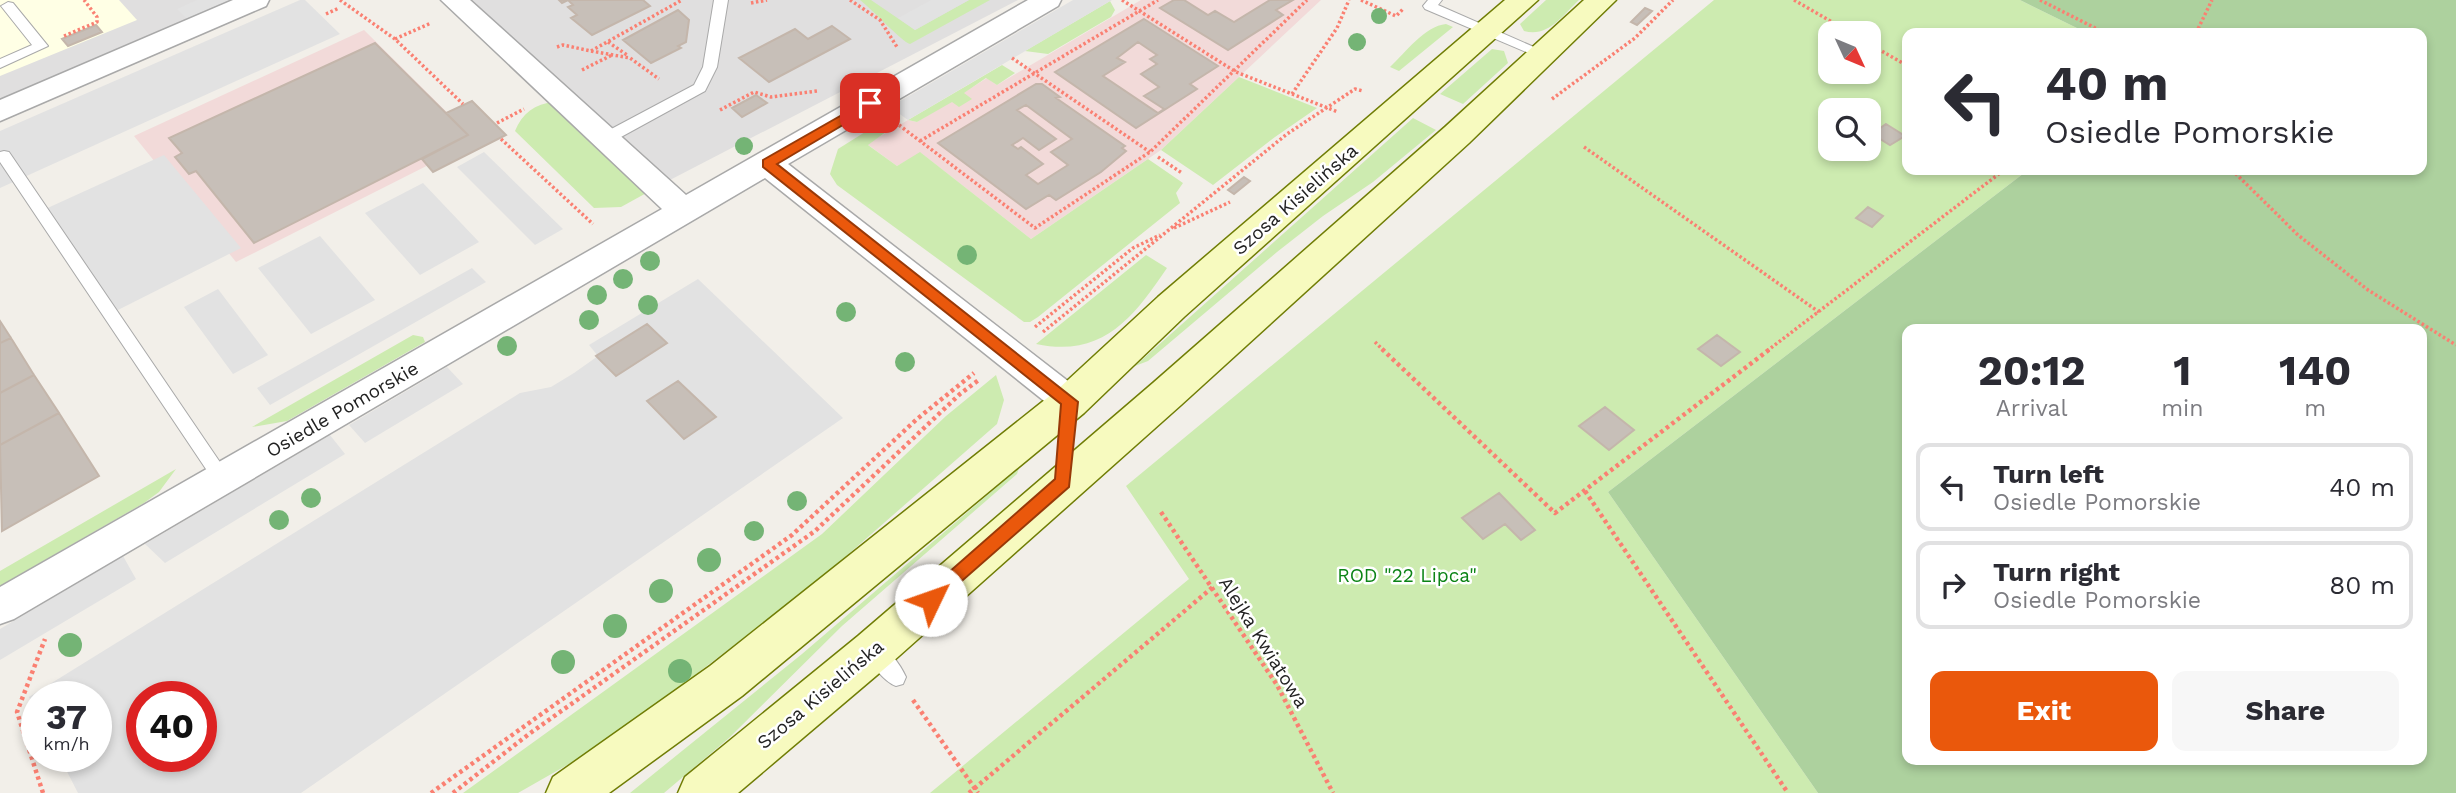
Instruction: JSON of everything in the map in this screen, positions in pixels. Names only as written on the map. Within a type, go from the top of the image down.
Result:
[{"type":"street","points":[[0,111],[256,0]]},
{"type":"street","points":[[454,0],[682,210]]},
{"type":"street","name":"Osiedle Pomorskie","points":[[0,607],[1048,0]]},
{"type":"street","name":"Szosa Kisielińska","points":[[570,793],[726,681],[1070,402],[1171,307],[1523,0]]},
{"type":"street","name":"Szosa Kisielińska","points":[[702,793],[885,664],[1063,482],[1167,394],[1601,0]]},
{"type":"street","points":[[767,163],[1070,402],[1167,394]]},
{"type":"street","points":[[1063,482],[1070,402]]},
{"type":"lane","points":[[605,139],[700,88],[710,67],[721,0]]},
{"type":"lane","points":[[1435,0],[1430,6],[1543,54]]},
{"type":"lane","points":[[0,64],[41,46],[8,6]]},
{"type":"lane","points":[[4,156],[222,479]]},
{"type":"path","points":[[41,46],[97,22],[97,17],[84,0]]},
{"type":"path","points":[[340,0],[395,39],[463,104]]},
{"type":"path","points":[[666,0],[669,7]]},
{"type":"path","points":[[591,51],[682,0]]},
{"type":"path","points":[[850,0],[880,20],[890,32],[899,55]]},
{"type":"path","points":[[1122,0],[1236,72],[1348,116]]},
{"type":"path","points":[[920,141],[1158,0]]},
{"type":"path","points":[[895,121],[1035,228],[1150,152],[1236,72],[1307,0]]},
{"type":"path","points":[[1292,93],[1337,29],[1349,0]]},
{"type":"path","points":[[1361,0],[1391,14]]},
{"type":"path","points":[[1545,104],[1635,38],[1673,0]]},
{"type":"path","points":[[1794,0],[1830,21]]},
{"type":"path","points":[[2040,0],[2095,28]]},
{"type":"path","points":[[2198,28],[2212,0]]},
{"type":"path","points":[[326,14],[339,8]]},
{"type":"path","points":[[395,39],[427,24]]},
{"type":"path","points":[[982,38],[1150,152]]},
{"type":"path","points":[[608,41],[708,117],[754,92],[771,97],[825,90]]},
{"type":"path","points":[[552,50],[563,45],[630,58]]},
{"type":"path","points":[[1881,51],[1902,63]]},
{"type":"path","points":[[578,72],[612,54]]},
{"type":"path","points":[[1041,333],[1287,134],[1355,89],[1366,91]]},
{"type":"path","points":[[497,123],[520,111]]},
{"type":"path","points":[[500,139],[596,227]]},
{"type":"path","points":[[1584,147],[1819,312]]},
{"type":"path","points":[[1158,157],[1182,173]]},
{"type":"path","points":[[1375,342],[1555,513],[1997,175]]},
{"type":"path","points":[[2237,175],[2298,235],[2368,290],[2422,324]]},
{"type":"path","points":[[1026,334],[1133,248],[1237,196]]},
{"type":"path","points":[[2427,327],[2456,345]]},
{"type":"path","points":[[431,793],[792,535],[917,419],[968,376],[982,368]]},
{"type":"path","points":[[453,793],[540,727],[815,531],[960,394],[982,378]]},
{"type":"path","points":[[1585,491],[1788,793]]},
{"type":"path","name":"Alejka Kwiatowa","points":[[1161,512],[1213,587],[1315,751],[1333,793]]},
{"type":"path","points":[[969,793],[977,790],[1213,587]]},
{"type":"path","points":[[43,793],[17,712],[46,639]]},
{"type":"path","points":[[885,664],[977,790]]},
{"type":"shaded area","points":[[0,0],[249,0],[0,107]]},
{"type":"shaded area","points":[[0,0],[119,0],[137,20],[0,76]]},
{"type":"shaded area","points":[[197,0],[256,0],[194,26],[177,9]]},
{"type":"shaded area","points":[[305,0],[340,34],[0,188],[0,131]]},
{"type":"shaded area","points":[[468,0],[1018,0],[668,181]]},
{"type":"shaded area","points":[[931,0],[969,0],[915,30],[898,18]]},
{"type":"shaded area","points":[[1073,0],[1112,0],[908,120],[890,107]]},
{"type":"shaded area","points":[[1141,0],[1321,0],[1161,150],[1031,239],[921,153],[897,166],[867,144],[908,120],[917,122],[987,78],[997,85]]},
{"type":"shaded area","points":[[364,30],[476,141],[236,262],[134,136]]},
{"type":"shaded area","points":[[484,152],[563,229],[535,245],[457,167]]},
{"type":"shaded area","points":[[164,155],[241,248],[110,314],[41,211]]},
{"type":"shaded area","points":[[423,183],[479,242],[420,275],[365,213]]},
{"type":"shaded area","points":[[320,236],[375,300],[311,334],[258,268]]},
{"type":"shaded area","points":[[472,268],[486,282],[270,405],[257,388]]},
{"type":"shaded area","points":[[698,279],[843,418],[301,793],[78,793],[67,772],[112,772],[112,681],[55,681],[520,393],[551,387],[598,356],[589,345]]},
{"type":"shaded area","points":[[218,289],[268,355],[233,374],[184,307]]},
{"type":"shaded area","points":[[447,367],[463,384],[365,443],[349,425]]},
{"type":"shaded area","points":[[330,435],[345,454],[165,563],[145,544]]},
{"type":"shaded area","points":[[123,556],[136,579],[0,660],[0,629]]},
{"type":"green space","points":[[860,0],[871,0],[915,30],[969,0],[990,0],[910,44],[900,38]]},
{"type":"green space","points":[[1546,0],[1579,0],[1548,28],[1533,32],[1524,31],[1520,24]]},
{"type":"green space","name":"ROD \"22 Lipca\"","points":[[1714,0],[2020,0],[2077,28],[1902,28],[1902,175],[2021,175],[1608,492],[1818,793],[930,793],[1189,579],[1126,486]]},
{"type":"green space","points":[[2020,0],[2456,0],[2456,793],[1818,793],[1608,492],[2021,175],[2427,175],[2427,28],[2077,28]]},
{"type":"green space","points":[[1110,1],[1115,10],[1111,17],[1048,54],[1025,51]]},
{"type":"green space","points":[[1446,24],[1453,27],[1399,71],[1390,67],[1423,35]]},
{"type":"green space","points":[[1492,49],[1504,51],[1508,63],[1463,104],[1440,94]]},
{"type":"green space","points":[[1002,65],[1015,73],[997,85],[986,78],[964,93],[972,99],[959,107],[952,102],[917,122],[908,120]]},
{"type":"green space","points":[[1239,77],[1317,108],[1213,185],[1161,150]]},
{"type":"green space","points":[[554,102],[650,191],[621,207],[594,208],[515,131],[530,110]]},
{"type":"green space","points":[[1413,118],[1436,130],[1373,182],[1277,252],[1148,361],[1135,366]]},
{"type":"green space","points":[[881,122],[890,129],[868,145],[897,166],[920,152],[1031,239],[1148,159],[1183,183],[1176,193],[1180,203],[1038,317],[1024,322],[837,185],[830,174],[838,149]]},
{"type":"green space","points":[[1146,255],[1167,268],[1142,303],[1114,330],[1080,345],[1059,347],[1036,344]]},
{"type":"green space","points":[[413,335],[423,337],[425,342],[287,421],[252,427]]},
{"type":"green space","points":[[996,375],[1004,400],[997,424],[812,586],[604,744],[518,793],[463,793],[822,534],[946,416]]},
{"type":"green space","points":[[1019,468],[1017,474],[842,626],[729,738],[664,793],[630,793],[802,654]]},
{"type":"green space","points":[[176,469],[159,492],[144,503],[0,586],[0,571]]},
{"type":"building","points":[[568,0],[643,0],[650,6],[592,35],[571,18],[577,15],[568,7],[573,5]]},
{"type":"building","points":[[1174,0],[1184,0],[1208,15],[1215,11],[1234,22],[1270,0],[1293,0],[1276,10],[1283,15],[1228,50],[1160,8]]},
{"type":"building","points":[[1645,8],[1652,11],[1637,25],[1631,22]]},
{"type":"building","points":[[678,10],[689,20],[686,42],[678,46],[681,48],[651,63],[623,40]]},
{"type":"building","points":[[1144,19],[1218,66],[1190,84],[1197,89],[1136,128],[1055,72]],"holes":[[[1138,42],[1157,55],[1150,59],[1157,64],[1141,74],[1159,87],[1144,96],[1164,109],[1158,113],[1103,76],[1125,62],[1117,58]]]},
{"type":"building","points":[[96,25],[102,32],[68,46],[62,39]]},
{"type":"building","points":[[832,26],[850,39],[769,82],[739,58],[795,29],[808,39]]},
{"type":"building","points":[[375,43],[468,135],[254,243],[196,171],[189,174],[175,157],[182,153],[169,138]]},
{"type":"building","points":[[1036,84],[1042,84],[1060,97],[1056,98],[1125,146],[1122,148],[1126,151],[1101,172],[1056,200],[1049,195],[1026,209],[938,143]],"holes":[[[1026,105],[1072,139],[1051,152],[1068,165],[1038,184],[1026,175],[1043,164],[1021,147],[1018,149],[1012,145],[1023,138],[1039,150],[1056,139],[1017,110]]]},
{"type":"building","points":[[756,95],[767,103],[742,117],[732,108]]},
{"type":"building","points":[[472,101],[506,135],[433,172],[422,159],[468,135],[446,113]]},
{"type":"building","points":[[1886,124],[1902,134],[1902,138],[1890,145],[1881,140],[1881,128]]},
{"type":"building","points":[[1244,177],[1250,181],[1234,194],[1228,190]]},
{"type":"building","points":[[1868,207],[1883,216],[1872,227],[1856,218]]},
{"type":"building","points":[[0,321],[11,338],[0,343]]},
{"type":"building","points":[[647,324],[667,343],[616,376],[596,356]]},
{"type":"building","points":[[1717,335],[1740,352],[1721,366],[1698,349]]},
{"type":"building","points":[[11,338],[34,375],[0,393],[0,343]]},
{"type":"building","points":[[34,375],[59,413],[0,445],[0,393]]},
{"type":"building","points":[[678,381],[716,417],[684,439],[647,401]]},
{"type":"building","points":[[1605,407],[1634,430],[1609,450],[1579,426]]},
{"type":"building","points":[[59,413],[99,476],[2,531],[0,445]]},
{"type":"building","points":[[1499,493],[1535,530],[1521,540],[1505,524],[1483,539],[1462,518]]},
{"type":"route","points":[[870,103],[767,163],[1070,402],[1063,482],[931,600]]}]
